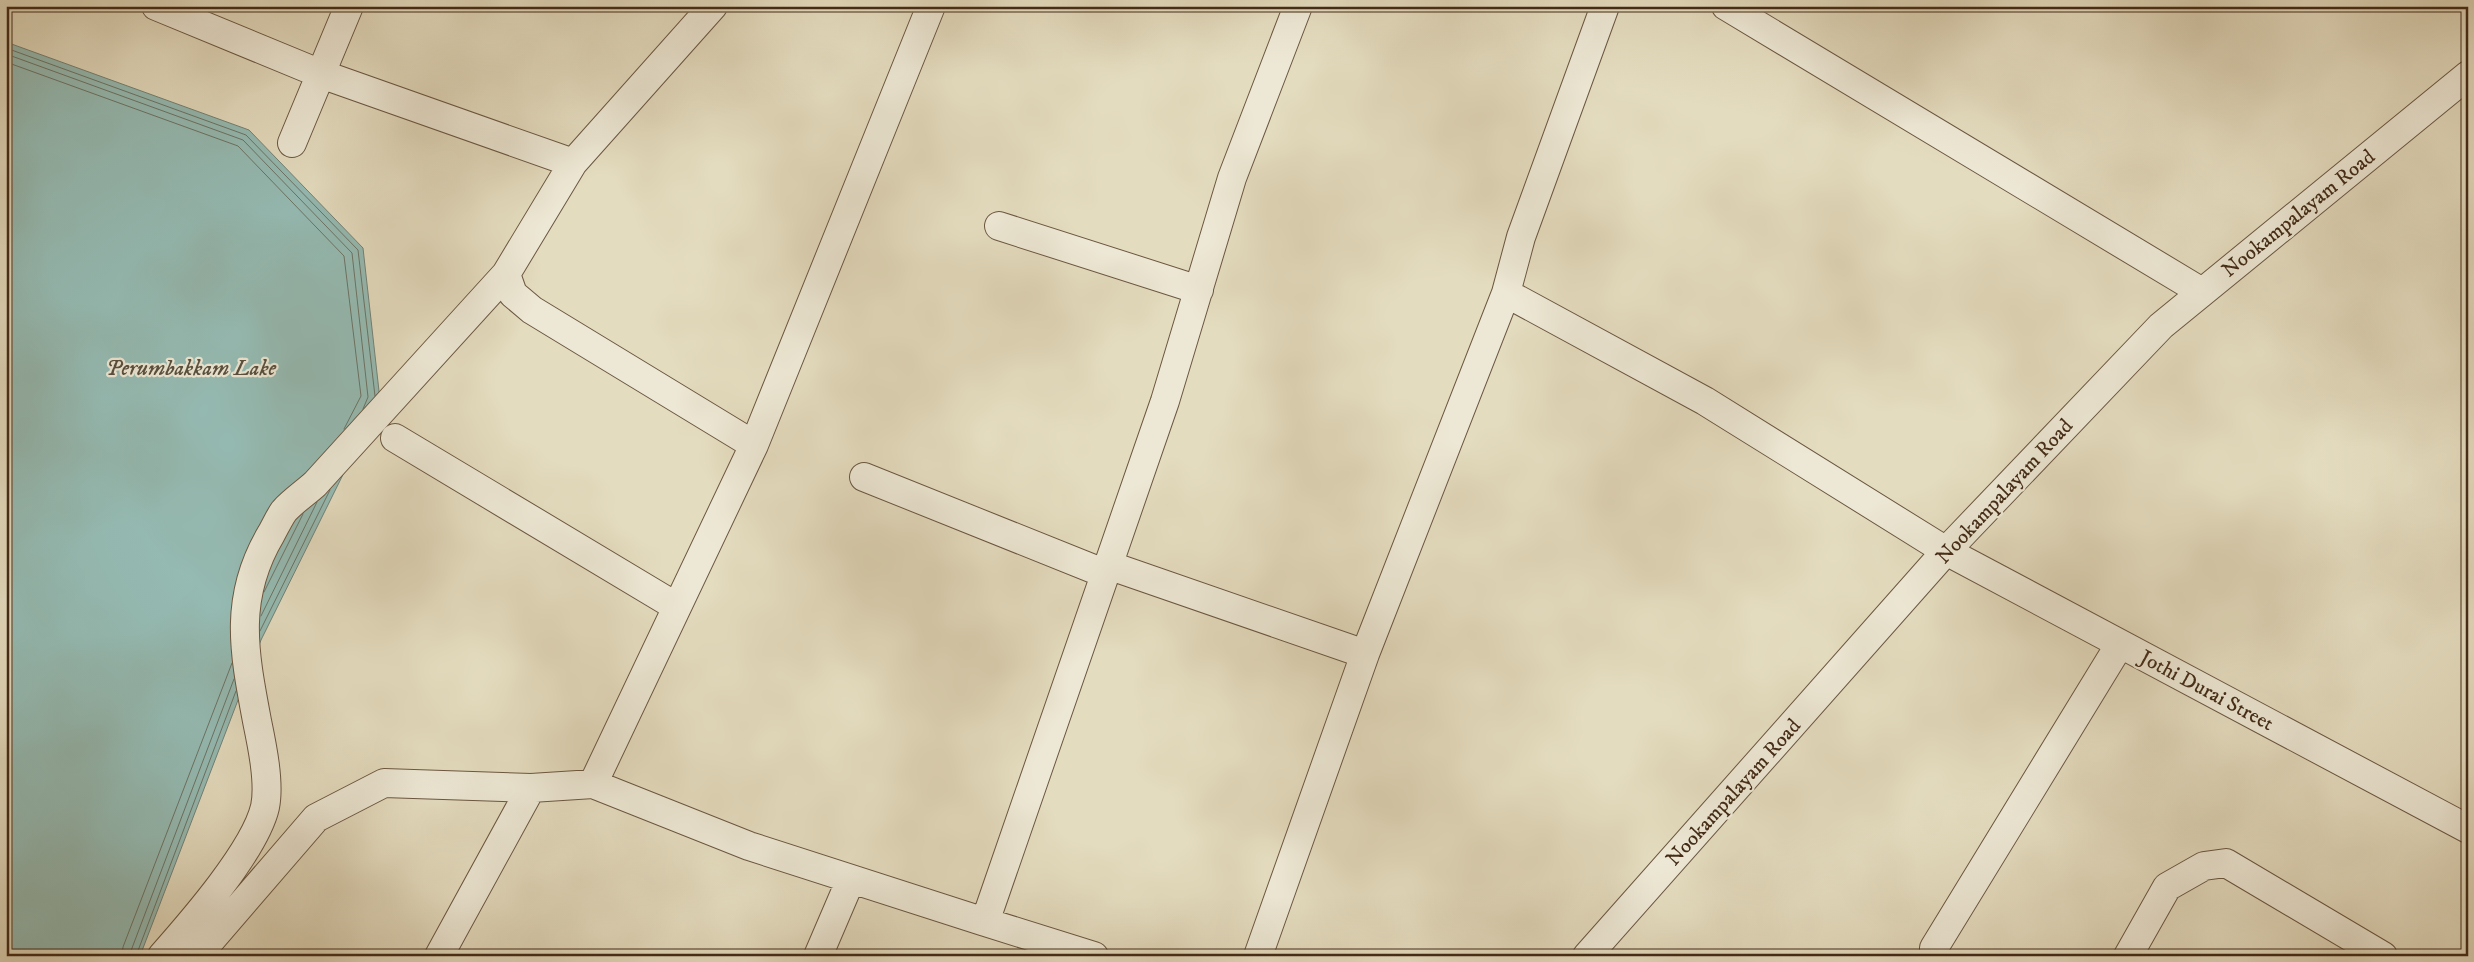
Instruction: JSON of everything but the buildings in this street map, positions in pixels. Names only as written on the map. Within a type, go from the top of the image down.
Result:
[{"type":"street","points":[[156,6],[320,74],[574,163]]},
{"type":"street","points":[[292,143],[348,6]]},
{"type":"street","points":[[593,784],[754,445],[931,6]]},
{"type":"street","points":[[985,922],[1165,401],[1232,178],[1298,6]]},
{"type":"street","points":[[1258,956],[1365,654],[1506,293],[1521,237],[1605,6]]},
{"type":"street","points":[[1726,6],[2202,292]]},
{"type":"street","points":[[162,956],[221,883],[252,840],[265,806],[265,760],[252,697],[243,618],[249,580],[264,546],[284,512],[315,484],[506,274],[574,163],[709,7]]},
{"type":"street","name":"Nookampalayam Road","points":[[1587,956],[1946,551],[2161,326],[2467,76]]},
{"type":"street","points":[[999,226],[1199,290]]},
{"type":"street","points":[[506,274],[513,294],[532,310],[754,445]]},
{"type":"street","name":"Jothi Durai Street","points":[[1506,293],[1705,401],[1946,551],[2468,829]]},
{"type":"street","points":[[395,438],[677,607]]},
{"type":"street","points":[[864,476],[1107,569],[1365,654]]},
{"type":"street","points":[[1934,948],[2120,644]]},
{"type":"street","points":[[198,956],[316,818],[384,782],[531,788],[593,784],[748,846],[1094,956]]},
{"type":"street","points":[[439,956],[531,788]]},
{"type":"street","points":[[2128,956],[2167,887],[2204,866],[2226,863],[2382,956]]},
{"type":"street","points":[[818,956],[852,879]]},
{"type":"water","name":"Perumbakkam Lake","points":[[6,42],[249,130],[363,248],[380,400],[261,640],[140,956],[6,956]]}]
